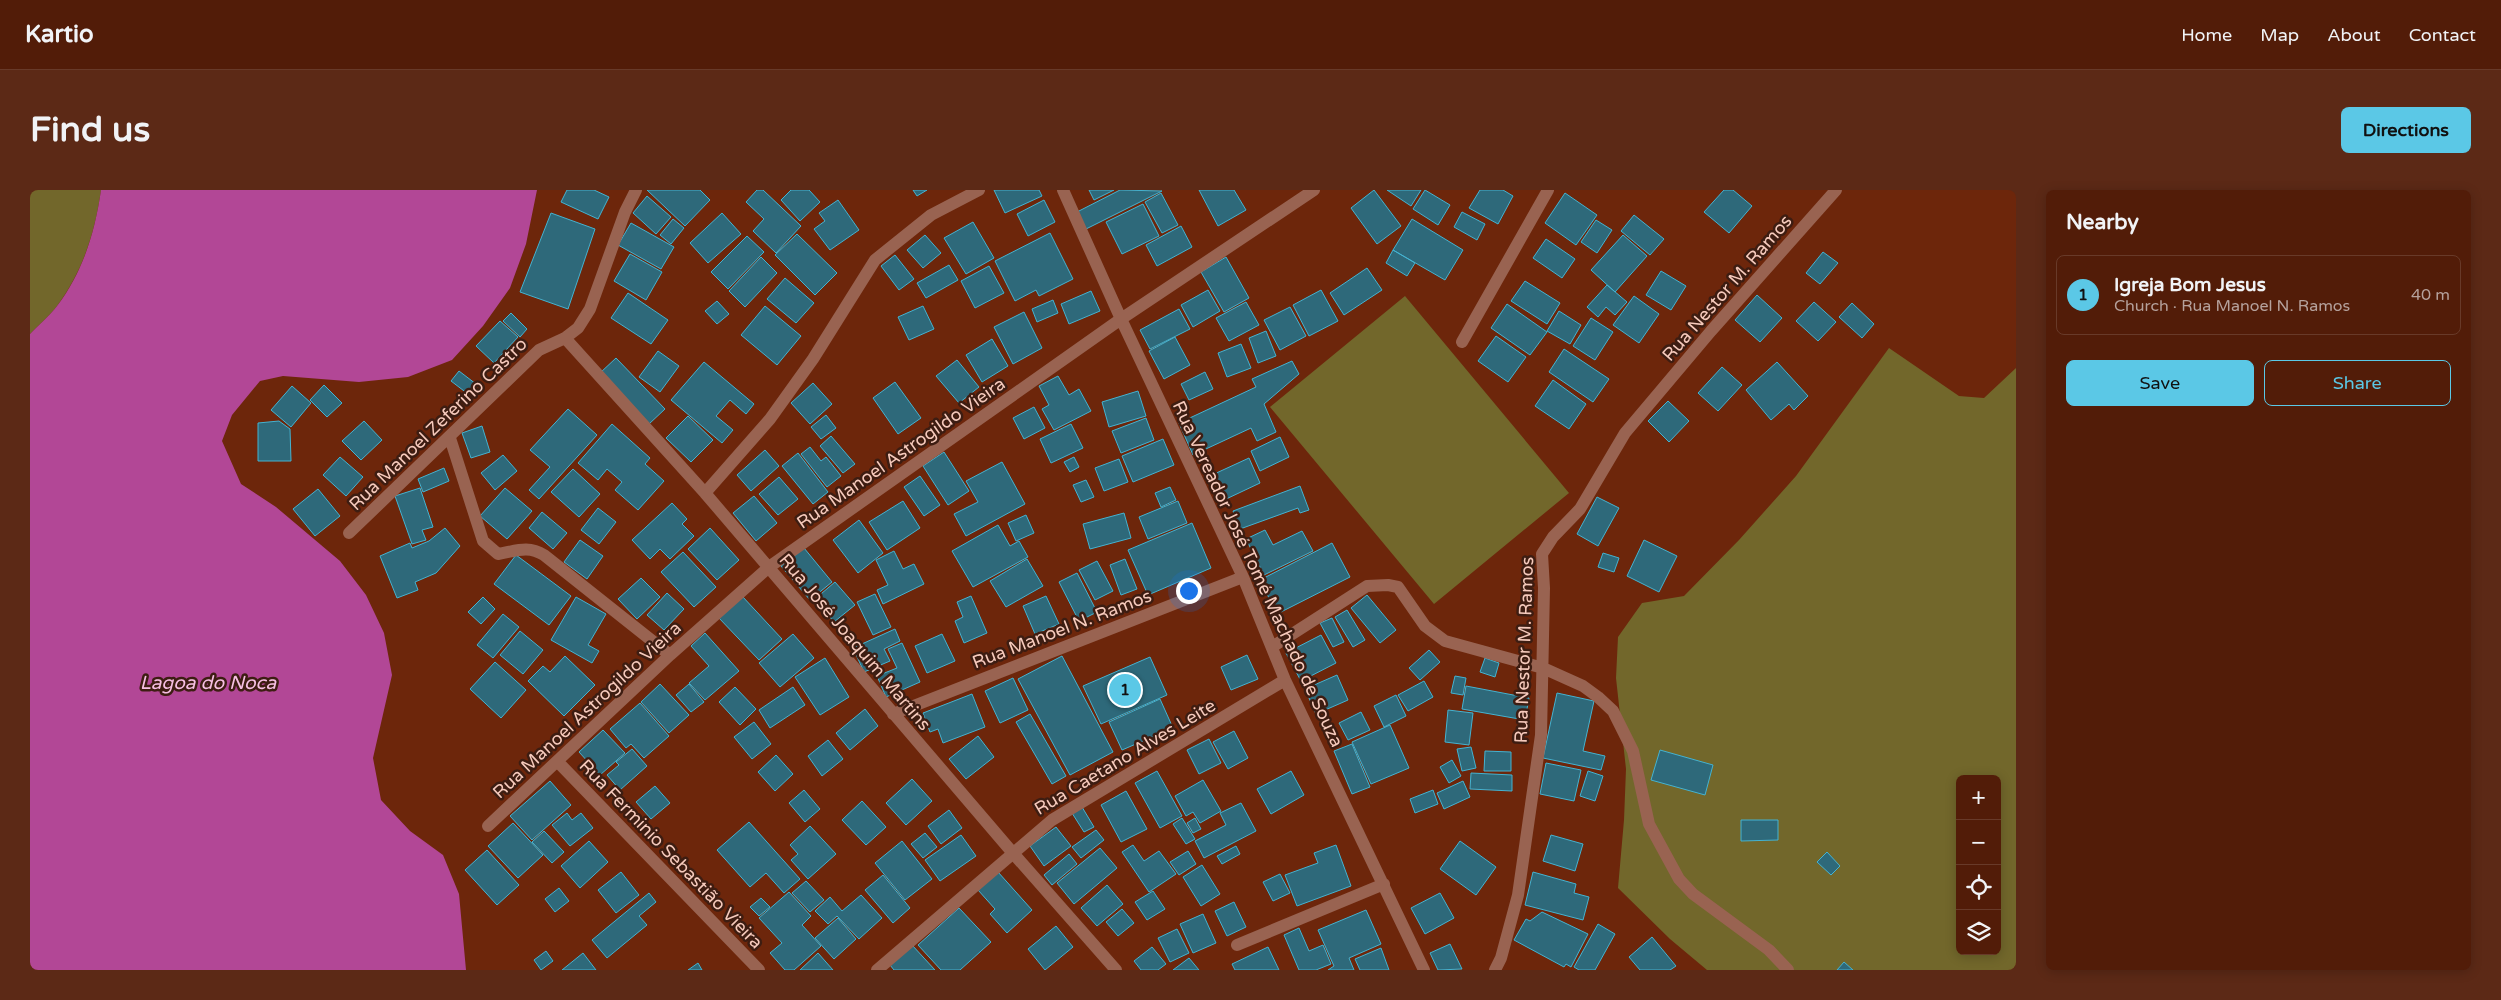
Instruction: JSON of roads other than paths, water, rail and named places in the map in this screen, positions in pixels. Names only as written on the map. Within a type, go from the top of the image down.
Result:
[{"type":"street","name":"Rua Manoel Zeferino Castro","points":[[349,533],[540,350],[565,338],[578,328],[590,309],[625,212],[636,190]]},
{"type":"street","points":[[706,493],[775,411],[813,359],[875,260],[931,215],[979,190]]},
{"type":"street","name":"Rua Vereador José Tomé Machado de Souza","points":[[1063,190],[1121,319],[1243,577],[1285,680],[1424,970]]},
{"type":"street","name":"Rua Manoel Astrogildo Vieira","points":[[488,826],[670,655],[769,567],[1121,319],[1314,190]]},
{"type":"street","points":[[1462,342],[1548,190]]},
{"type":"street","name":"Rua Nestor M. Ramos","points":[[1495,970],[1501,958],[1518,895],[1541,735],[1543,668],[1542,554],[1553,537],[1580,509],[1625,433],[1711,330],[1836,190]]},
{"type":"street","name":"Rua José Joaquim Martins","points":[[565,338],[706,493],[1012,852],[1116,970]]},
{"type":"street","points":[[450,438],[483,541],[498,554],[525,548],[535,550],[544,555],[670,655]]},
{"type":"street","name":"Rua Manoel N. Ramos","points":[[894,714],[1243,577]]},
{"type":"street","points":[[1272,647],[1366,586],[1388,585],[1398,587],[1425,626],[1445,641],[1543,668],[1583,686],[1613,711],[1633,751],[1649,824],[1679,879],[1693,894],[1769,950],[1788,970]]},
{"type":"street","name":"Rua Caetano Alves Leite","points":[[877,970],[1012,852],[1052,820],[1285,680]]},
{"type":"street","name":"Rua Ferminio Sebastião Vieira","points":[[558,762],[759,970]]},
{"type":"street","points":[[1237,945],[1384,884]]},
{"type":"water","name":"Lagoa do Noca","points":[[101,190],[537,190],[526,244],[510,288],[483,326],[452,360],[408,377],[359,382],[283,376],[260,381],[232,415],[222,441],[241,484],[276,507],[340,561],[366,595],[384,633],[392,675],[373,758],[381,800],[410,831],[443,855],[459,894],[466,970],[30,970],[30,334],[57,306],[81,265],[95,221]]},
{"type":"place","name":"Igreja Bom Jesus","points":[[1125,690]]}]
